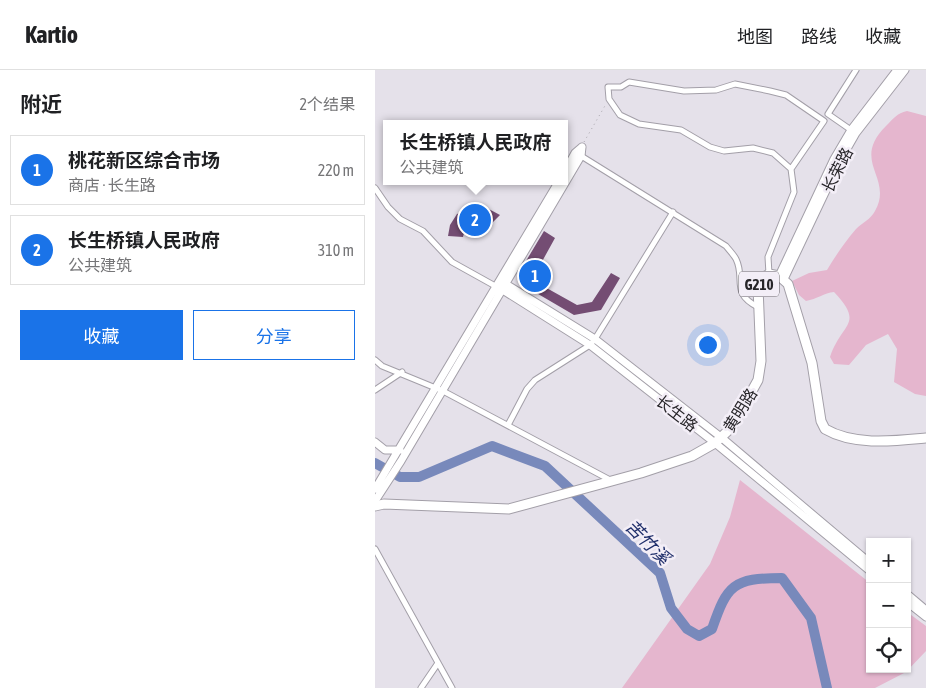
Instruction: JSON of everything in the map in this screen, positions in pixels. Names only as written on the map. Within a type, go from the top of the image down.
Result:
[{"type":"highway","name":"黄明路","points":[[375,506],[384,504],[509,508],[543,501],[610,482],[692,456],[718,441],[732,427],[758,380],[761,361],[758,287],[762,278],[777,276]]},
{"type":"highway","name":"G210","points":[[777,276],[788,284],[812,363],[821,420],[825,429],[844,437],[875,441],[926,438]]},
{"type":"street","points":[[851,130],[828,114],[856,70]]},
{"type":"street","name":"长荣路","points":[[777,276],[834,159],[851,130],[897,70]]},
{"type":"street","name":"长荣路","points":[[777,276],[852,140],[905,70]]},
{"type":"street","points":[[777,276],[768,257],[794,192],[791,169],[773,153],[753,148],[724,151],[710,147],[681,130],[639,124],[620,115],[609,99],[608,87],[621,88],[629,82],[684,91],[716,90],[735,84],[786,95],[824,122],[791,169]]},
{"type":"street","points":[[568,171],[581,148]]},
{"type":"street","points":[[568,168],[578,154]]},
{"type":"street","points":[[578,154],[726,246],[737,260],[739,288],[749,302],[758,307]]},
{"type":"street","points":[[502,286],[557,185]]},
{"type":"street","points":[[376,495],[502,286],[560,185]]},
{"type":"street","points":[[375,188],[388,207],[400,219],[423,231],[452,262],[502,286]]},
{"type":"street","points":[[507,425],[527,389],[535,380],[592,342],[673,212]]},
{"type":"street","name":"长生路","points":[[502,286],[592,342],[866,560]]},
{"type":"street","points":[[375,360],[382,366],[402,372],[440,390],[610,482]]},
{"type":"street","points":[[375,390],[402,372]]},
{"type":"street","points":[[398,460],[400,450],[440,390]]},
{"type":"street","name":"长生路","points":[[718,441],[866,568]]},
{"type":"street","points":[[375,442],[385,450],[400,450]]},
{"type":"street","points":[[375,549],[452,688]]},
{"type":"street","points":[[911,597],[926,610]]},
{"type":"street","points":[[911,605],[926,617]]},
{"type":"street","points":[[421,688],[438,664]]},
{"type":"path","points":[[581,148],[609,99]]},
{"type":"shaded area","points":[[907,111],[926,116],[926,396],[915,394],[894,382],[897,349],[888,334],[866,345],[849,365],[834,364],[830,357],[848,324],[850,318],[848,311],[834,292],[806,301],[799,295],[792,281],[809,273],[827,270],[856,229],[873,214],[879,199],[880,188],[872,160],[872,150],[876,139],[886,126],[898,115]]},
{"type":"shaded area","points":[[740,480],[866,580],[866,673],[904,673],[875,688],[622,688],[710,564],[730,517]]},
{"type":"shaded area","points":[[911,615],[926,626],[926,651],[911,667]]},
{"type":"building","points":[[474,207],[485,207],[500,215],[488,227],[481,224],[472,224],[465,229],[463,237],[448,236],[450,225],[457,214]]},
{"type":"building","points":[[544,231],[555,238],[539,267],[543,286],[577,305],[592,302],[611,273],[620,278],[601,310],[574,315],[533,291],[526,261]]},
{"type":"waterway","name":"苦竹溪","points":[[375,463],[400,477],[419,477],[492,446],[545,466],[660,573],[671,608],[687,629],[699,636],[712,629],[722,602],[734,587],[753,580],[782,578],[811,618],[827,688]]},
{"type":"place","name":"长生桥镇人民政府","points":[[475,220]]},
{"type":"place","name":"桃花新区综合市场","points":[[535,276]]}]
